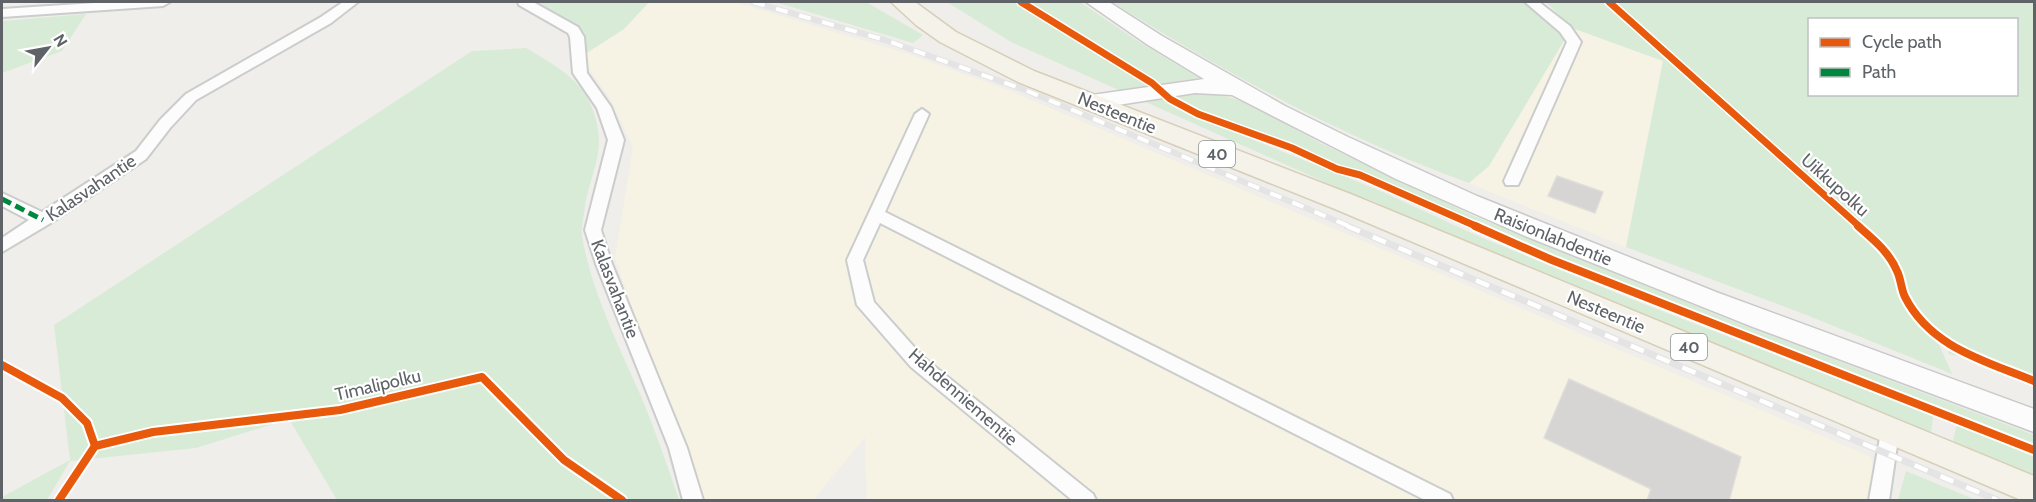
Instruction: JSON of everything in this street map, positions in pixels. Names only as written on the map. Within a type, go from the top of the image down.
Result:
[{"type":"main road","name":"Nesteentie","points":[[902,2],[933,25],[980,54],[1256,170],[1344,202],[2034,491]]},
{"type":"main road","name":"Nesteentie","points":[[927,2],[953,20],[996,44],[1122,97],[1263,161],[1344,202]]},
{"type":"main road","name":"Raisionlahdentie","points":[[1096,2],[1191,63],[1251,97],[1411,177],[1524,226],[1675,286],[2034,422]]},
{"type":"main road","points":[[1092,102],[1195,86],[1219,87],[1251,97]]},
{"type":"street","points":[[2,13],[163,2]]},
{"type":"street","name":"Kalasvahantie","points":[[2,246],[141,155],[165,124],[191,97],[326,20],[351,2]]},
{"type":"street","name":"Kalasvahantie","points":[[524,2],[573,30],[577,37],[580,73],[604,107],[616,140],[593,231],[678,448],[693,501]]},
{"type":"street","points":[[1512,182],[1574,42],[1564,29],[1531,2]]},
{"type":"street","name":"Hahdenniementie","points":[[922,114],[855,260],[866,305],[917,362],[1086,501]]},
{"type":"street","points":[[2,199],[43,220]]},
{"type":"street","points":[[876,214],[1443,501]]},
{"type":"street","points":[[1879,501],[1890,432]]},
{"type":"shaded area","points":[[650,2],[731,2],[748,6],[905,53],[1008,90],[1871,457],[1879,500],[867,500],[865,437],[813,500],[700,500],[615,258],[633,147],[610,98],[590,70],[585,54],[624,29]]},
{"type":"shaded area","points":[[1572,28],[1663,61],[1626,247],[1469,183],[1489,166]]},
{"type":"green space","points":[[533,2],[649,2],[624,29],[585,54],[580,35],[574,28]]},
{"type":"green space","points":[[775,2],[866,2],[923,35],[913,43]]},
{"type":"green space","points":[[947,2],[1013,2],[1148,85],[1121,91],[1011,42]]},
{"type":"green space","points":[[1030,2],[1080,2],[1136,40],[1199,78],[1161,84]]},
{"type":"green space","points":[[1112,2],[1524,2],[1565,39],[1489,166],[1469,183],[1376,146],[1286,102],[1197,53]]},
{"type":"green space","points":[[1546,2],[2034,2],[2034,375],[2011,365],[1948,354],[1952,341],[1931,326],[1952,374],[1804,314],[1626,247],[1663,61],[1572,28]]},
{"type":"green space","points":[[86,14],[62,51],[2,73],[2,21]]},
{"type":"green space","points":[[526,48],[563,71],[578,85],[590,103],[596,120],[599,148],[582,228],[586,256],[606,317],[661,447],[679,500],[337,500],[289,419],[196,448],[70,461],[47,500],[2,500],[2,497],[70,460],[54,325],[472,51]]},
{"type":"green space","points":[[1183,92],[1211,92],[1248,103],[1320,143],[1474,216],[1735,322],[2034,435],[2034,446],[1552,258],[1363,174],[1199,111],[1173,95]]},
{"type":"green space","points":[[1164,96],[1196,117],[1378,190],[1480,237],[1641,303],[1933,416],[1931,433],[1473,248],[1371,200],[1354,195],[1139,99]]},
{"type":"green space","points":[[1957,424],[2034,457],[2034,476],[1953,441]]},
{"type":"green space","points":[[1906,471],[1976,500],[1898,500]]},
{"type":"building","points":[[1557,176],[1603,192],[1595,213],[1548,196]]},
{"type":"building","points":[[1569,379],[1741,457],[1729,501],[1647,501],[1651,489],[1544,438]]},
{"type":"railway","points":[[753,2],[885,40],[1025,90],[1351,227]]},
{"type":"railway","points":[[1347,226],[1997,500]]},
{"type":"marked path","points":[[2,199],[43,220]]},
{"type":"cycle path","points":[[1021,2],[1152,83],[1170,99],[1198,114],[1292,148],[1337,169],[1360,175],[1552,260],[2034,450]]},
{"type":"cycle path","name":"Uikkupolku","points":[[1609,2],[1884,249],[1897,270],[1905,297],[1923,323],[1949,346],[2034,381]]},
{"type":"cycle path","points":[[2,365],[62,398],[87,423],[95,446]]},
{"type":"cycle path","name":"Timalipolku","points":[[59,500],[95,446],[153,432],[340,410],[482,377],[564,460],[622,500]]}]
